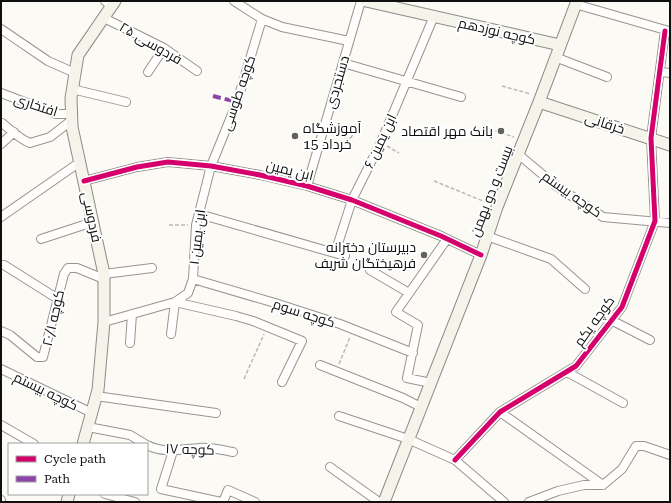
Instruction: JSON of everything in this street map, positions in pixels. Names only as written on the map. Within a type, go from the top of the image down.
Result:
[{"type":"main road","name":"کوچه نوزدهم","points":[[366,1],[560,45]]},
{"type":"main road","name":"فردوسی","points":[[83,443],[96,396],[104,322],[104,277],[72,128],[71,98],[78,55],[104,18],[110,3]]},
{"type":"main road","name":"بیست و دو بهمن","points":[[384,502],[481,255],[497,207],[576,3]]},
{"type":"main road","name":"خرقانی","points":[[540,99],[670,145]]},
{"type":"street","points":[[234,1],[262,19],[282,27],[349,40]]},
{"type":"street","name":"دستجردی","points":[[307,186],[361,1]]},
{"type":"street","points":[[576,3],[668,31]]},
{"type":"street","name":"ابن یمین ۶","points":[[335,253],[352,200],[380,142],[434,16]]},
{"type":"street","name":"فردوسی ۲۵","points":[[104,18],[164,48],[197,71]]},
{"type":"street","name":"کوچه طوسی","points":[[211,166],[237,102],[262,19]]},
{"type":"street","points":[[1,29],[48,61],[75,73]]},
{"type":"street","name":"کوچه یکم","points":[[455,460],[500,412],[576,366],[622,307],[655,221],[651,138],[660,72],[668,31]]},
{"type":"street","points":[[148,72],[164,48]]},
{"type":"street","points":[[555,57],[607,77]]},
{"type":"street","points":[[343,63],[461,97]]},
{"type":"street","points":[[660,72],[670,72]]},
{"type":"street","points":[[72,89],[126,102]]},
{"type":"street","name":"افتخاری","points":[[1,94],[56,114],[71,117]]},
{"type":"street","points":[[2,123],[14,132],[21,140],[30,143],[50,137],[71,117]]},
{"type":"street","points":[[324,127],[348,134]]},
{"type":"street","points":[[1,144],[14,132]]},
{"type":"street","name":"کوچه بیستم","points":[[518,154],[555,185],[603,217],[670,223]]},
{"type":"street","points":[[1,217],[80,162]]},
{"type":"street","name":"ابن یمین","points":[[84,181],[137,167],[168,162],[211,166],[260,175],[307,186],[352,200],[447,238],[481,255]]},
{"type":"street","name":"ابن یمین ۱","points":[[175,302],[188,293],[193,279],[196,225],[211,166]]},
{"type":"street","points":[[199,214],[345,256]]},
{"type":"street","points":[[41,239],[93,222]]},
{"type":"street","points":[[487,236],[551,259],[585,289]]},
{"type":"street","points":[[431,383],[407,378],[418,325],[396,312],[447,238]]},
{"type":"street","points":[[4,265],[58,299]]},
{"type":"street","name":"کوچه ۲۰/۱","points":[[1,331],[10,334],[36,357],[43,357],[64,274],[68,268],[77,268],[104,277]]},
{"type":"street","points":[[104,277],[152,268]]},
{"type":"street","points":[[370,270],[409,293]]},
{"type":"street","name":"کوچه سوم","points":[[193,279],[275,303],[353,329],[413,353]]},
{"type":"street","points":[[104,322],[175,302],[236,316],[302,341],[282,382]]},
{"type":"street","points":[[171,334],[175,302]]},
{"type":"street","points":[[130,343],[132,314]]},
{"type":"street","points":[[611,320],[650,340]]},
{"type":"street","points":[[320,365],[403,398],[421,407]]},
{"type":"street","name":"کوچه بیستم","points":[[1,369],[92,413]]},
{"type":"street","points":[[567,372],[623,403]]},
{"type":"street","points":[[96,396],[216,413]]},
{"type":"street","points":[[500,412],[603,485]]},
{"type":"street","points":[[338,416],[408,439],[455,460],[504,502]]},
{"type":"street","points":[[1,425],[32,443]]},
{"type":"street","name":"۱۷ کوچه","points":[[88,427],[130,435],[144,443]]},
{"type":"street","name":"۱۷ کوچه","points":[[148,445],[173,451],[201,448],[234,452]]},
{"type":"street","points":[[529,502],[558,491],[584,485],[603,485],[622,469],[636,446],[644,446],[670,455]]},
{"type":"street","points":[[173,451],[161,489],[222,502],[228,490],[255,502]]},
{"type":"street","points":[[330,467],[379,502]]},
{"type":"street","points":[[109,495],[135,502]]},
{"type":"path","points":[[502,86],[540,99]]},
{"type":"path","points":[[484,127],[524,140]]},
{"type":"path","points":[[380,142],[399,153]]},
{"type":"path","points":[[434,181],[497,207]]},
{"type":"path","points":[[169,225],[196,225]]},
{"type":"path","points":[[244,379],[267,327]]},
{"type":"path","points":[[336,371],[353,329]]},
{"type":"marked path","points":[[213,96],[237,102]]},
{"type":"cycle path","points":[[455,460],[500,412],[576,366],[622,307],[655,221],[651,138],[665,31]]},
{"type":"cycle path","points":[[84,181],[137,167],[168,162],[211,166],[260,175],[307,186],[352,200],[441,236],[481,255]]},
{"type":"place","name":"بانک مهر اقتصاد","points":[[501,131]]},
{"type":"place","name":"آموزشگاه 15 خرداد","points":[[295,136]]},
{"type":"place","name":"دبیرستان دخترانه فرهیختگان شریف","points":[[424,255]]}]
